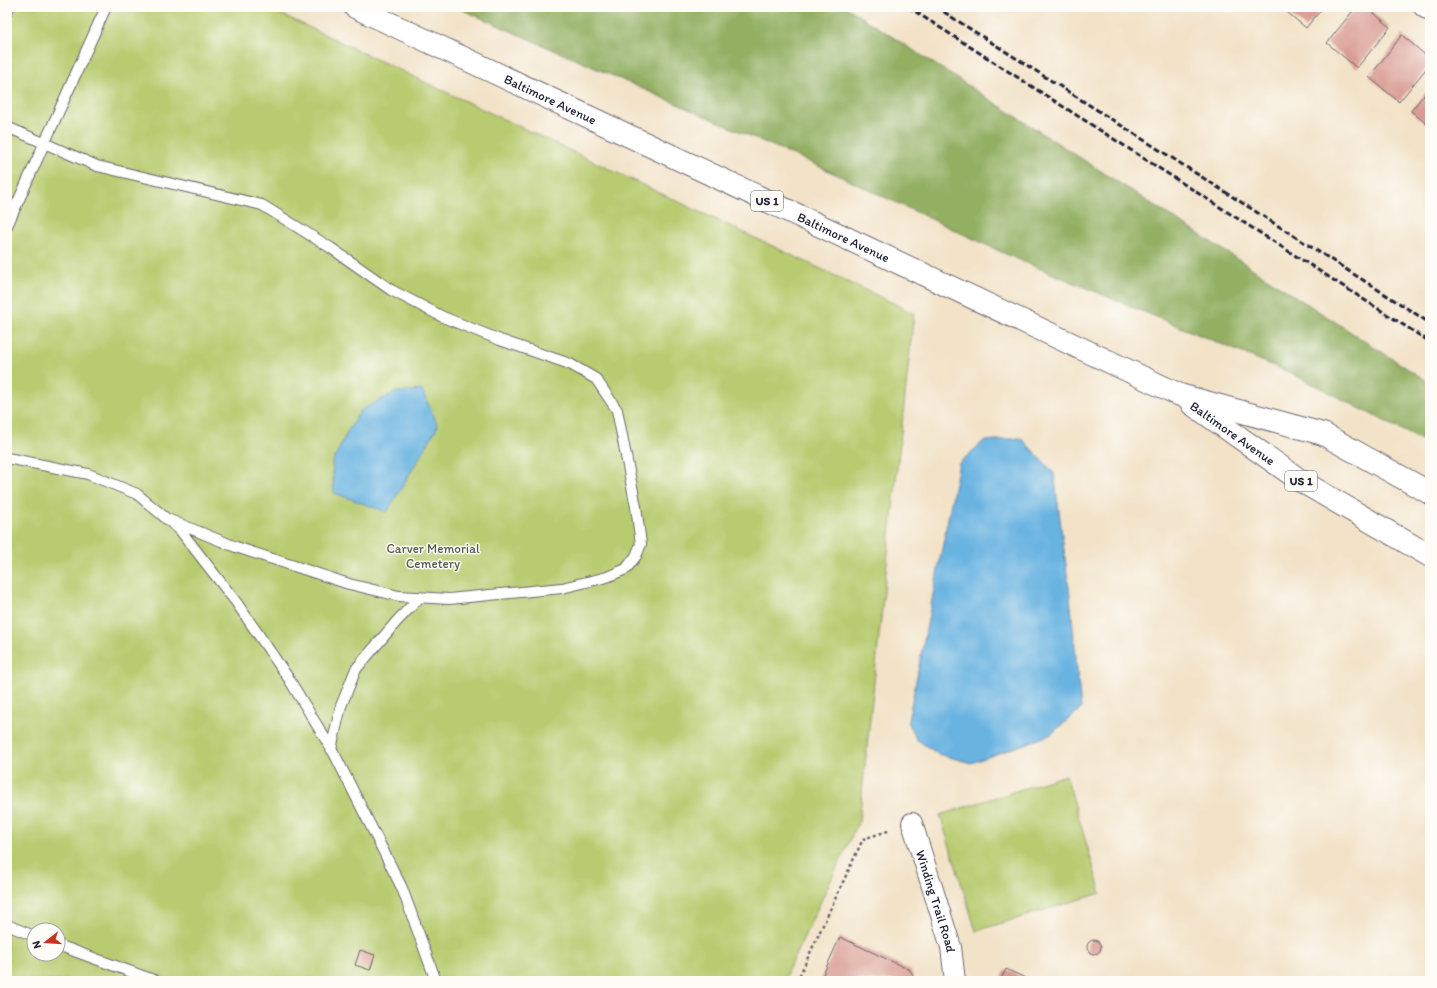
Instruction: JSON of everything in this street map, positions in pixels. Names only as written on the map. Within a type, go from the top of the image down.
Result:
[{"type":"main road","name":"Baltimore Avenue","points":[[355,7],[1180,395],[1323,434],[1430,493]]},
{"type":"main road","name":"Baltimore Avenue","points":[[1180,395],[1301,481],[1430,556]]},
{"type":"street","points":[[1424,7],[1430,12]]},
{"type":"street","name":"Winding Trail Road","points":[[912,823],[952,947],[955,981]]},
{"type":"lane","points":[[7,12],[9,7]]},
{"type":"lane","points":[[7,226],[106,7]]},
{"type":"lane","points":[[7,127],[97,166],[262,205],[331,248],[397,293],[443,317],[500,340],[570,364],[596,379],[617,410],[641,544],[636,556],[626,568],[607,577],[562,588],[449,599],[399,596],[349,584],[236,547],[165,518]]},
{"type":"lane","points":[[7,458],[88,474],[137,494],[180,530],[236,602],[289,679],[331,749],[402,888],[436,981]]},
{"type":"lane","points":[[331,749],[341,706],[356,669],[397,621],[420,597]]},
{"type":"lane","points":[[7,925],[26,933]]},
{"type":"lane","points":[[66,948],[156,981]]},
{"type":"path","points":[[797,981],[863,839],[912,823]]},
{"type":"green space","name":"Carver Memorial Cemetery","points":[[7,7],[266,7],[914,313],[859,821],[783,981],[7,981]]},
{"type":"green space","points":[[456,7],[846,7],[1430,383],[1430,443],[1429,444],[1293,374],[1010,256],[814,164]]},
{"type":"green space","points":[[1066,775],[1101,893],[976,931],[940,815]]},
{"type":"water","points":[[422,390],[438,426],[387,512],[334,493],[332,463],[346,434],[361,410],[396,392]]},
{"type":"water","points":[[1021,438],[1054,473],[1070,596],[1081,709],[1050,735],[971,763],[938,754],[916,739],[908,721],[959,463],[984,441]]},
{"type":"building","points":[[1281,7],[1323,7],[1306,28]]},
{"type":"building","points":[[1356,7],[1367,7],[1390,27],[1357,68],[1327,43]]},
{"type":"building","points":[[1402,35],[1430,59],[1430,64],[1399,102],[1369,77]]},
{"type":"building","points":[[1430,87],[1430,127],[1411,111]]},
{"type":"building","points":[[840,937],[910,970],[913,975],[910,980],[820,981]]},
{"type":"building","points":[[1094,940],[1099,942],[1101,947],[1099,952],[1094,954],[1089,952],[1087,947],[1089,942]]},
{"type":"building","points":[[360,950],[375,955],[370,970],[355,965]]},
{"type":"building","points":[[1006,969],[1032,981],[1000,981]]},
{"type":"railway","points":[[908,7],[1430,342]]},
{"type":"railway","points":[[936,7],[1430,323]]}]
